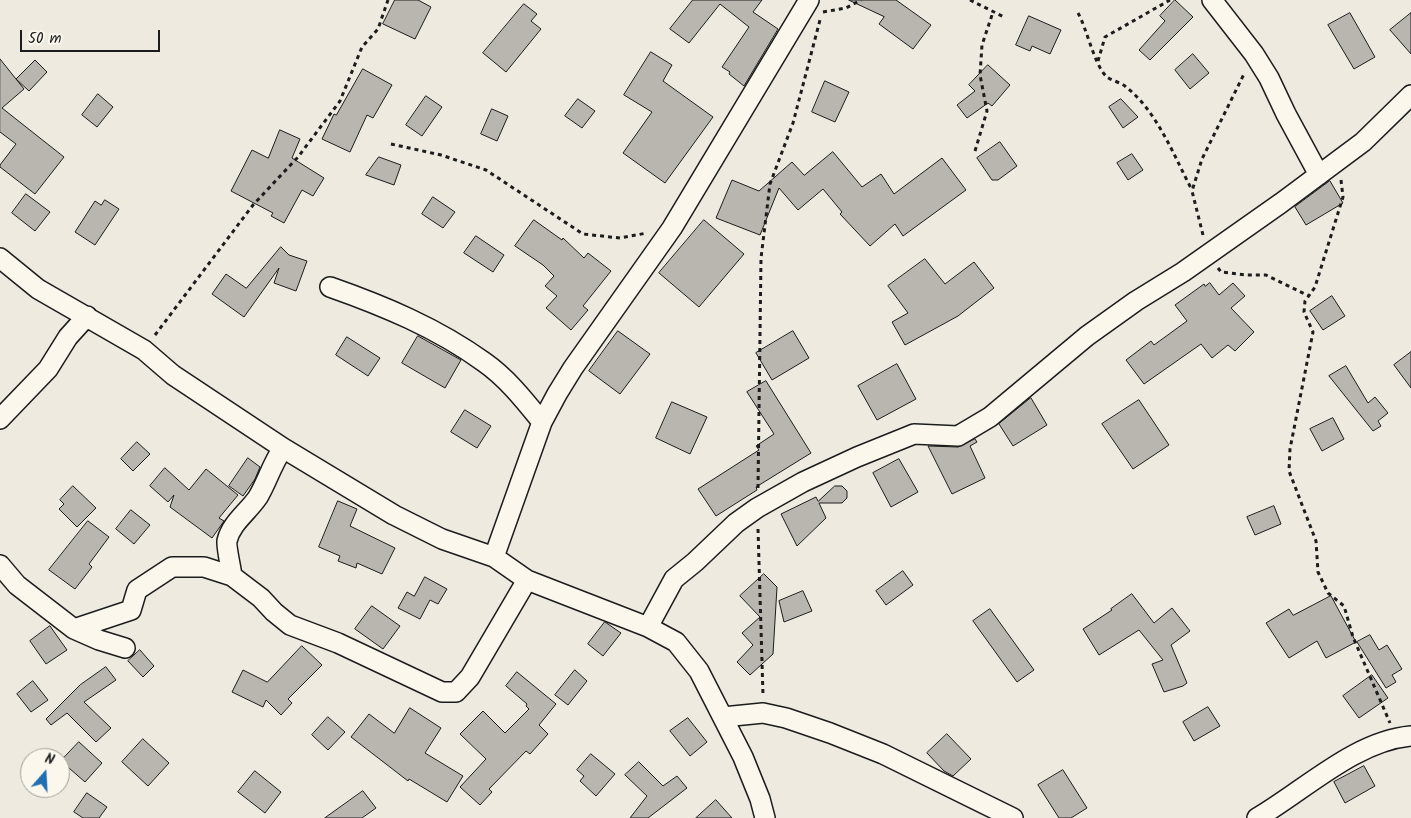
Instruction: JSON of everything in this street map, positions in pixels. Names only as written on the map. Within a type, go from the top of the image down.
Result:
[{"type":"street","points":[[1212,0],[1254,54],[1269,78],[1319,175]]},
{"type":"street","points":[[494,557],[542,422],[573,368],[672,228],[818,6]]},
{"type":"street","points":[[648,628],[674,578],[695,562],[736,523],[757,508],[812,478],[914,434],[958,436],[990,417],[1094,331],[1136,300],[1183,272],[1207,253],[1319,175],[1362,142],[1411,95]]},
{"type":"street","points":[[0,258],[38,289],[144,350],[173,375],[283,448],[394,515],[442,539],[494,557],[527,580],[648,628],[676,642],[699,672],[743,757],[760,799],[765,818]]},
{"type":"street","points":[[330,287],[407,317],[485,362],[512,386],[542,422]]},
{"type":"street","points":[[0,419],[48,369],[68,337],[87,316]]},
{"type":"street","points":[[232,576],[231,561],[226,544],[230,532],[258,497],[273,463],[283,448]]},
{"type":"street","points":[[0,565],[17,585],[74,629],[99,640],[125,648]]},
{"type":"street","points":[[74,629],[131,610],[137,590],[172,567],[204,567],[232,576],[261,598],[274,612],[290,624],[338,643],[442,692],[456,692],[470,677],[527,580]]},
{"type":"street","points":[[723,718],[764,713],[804,724],[883,754],[1013,818]]},
{"type":"street","points":[[1258,818],[1352,756],[1373,745],[1404,736]]},
{"type":"path","points":[[144,350],[253,205],[298,157],[340,101],[362,47],[378,29],[388,0]]},
{"type":"path","points":[[764,713],[757,508],[761,258],[770,184],[793,123],[818,6],[846,8],[861,0]]},
{"type":"path","points":[[970,0],[1004,17]]},
{"type":"path","points":[[1098,62],[1105,37],[1170,0]]},
{"type":"path","points":[[975,151],[987,111],[980,75],[982,44],[993,12]]},
{"type":"path","points":[[1078,13],[1085,24],[1098,62],[1106,77],[1126,86],[1152,113],[1192,191],[1207,253],[1221,272],[1266,275],[1309,296]]},
{"type":"path","points":[[1192,191],[1202,158],[1254,54]]},
{"type":"path","points":[[391,144],[442,155],[486,170],[583,234],[620,238],[672,228]]},
{"type":"path","points":[[1319,175],[1341,180],[1343,197],[1315,287],[1305,301],[1304,312],[1313,332],[1290,449],[1288,471],[1316,541],[1318,572],[1328,593],[1344,606],[1353,637],[1404,736]]},
{"type":"building","points":[[395,0],[418,0],[431,7],[415,39],[383,24]]},
{"type":"building","points":[[693,0],[762,0],[753,12],[778,29],[744,86],[722,67],[749,27],[720,4],[689,43],[670,29]]},
{"type":"building","points":[[849,0],[896,0],[931,25],[913,49],[879,24],[884,17]]},
{"type":"building","points":[[1175,0],[1193,17],[1150,60],[1139,50],[1165,21],[1160,16]]},
{"type":"building","points":[[524,4],[537,14],[531,21],[541,29],[506,72],[483,53]]},
{"type":"building","points":[[1350,13],[1375,57],[1354,69],[1328,25]]},
{"type":"building","points":[[1411,13],[1411,54],[1390,30]]},
{"type":"building","points":[[1029,16],[1061,30],[1050,54],[1032,46],[1030,51],[1016,45]]},
{"type":"building","points":[[651,52],[672,65],[663,81],[713,117],[665,183],[623,153],[652,112],[624,95]]},
{"type":"building","points":[[1193,54],[1209,73],[1190,89],[1175,70]]},
{"type":"building","points":[[0,59],[24,89],[2,108],[64,157],[35,194],[0,167],[16,144],[0,132]]},
{"type":"building","points":[[35,60],[47,72],[29,91],[16,79]]},
{"type":"building","points":[[988,65],[1010,85],[992,106],[988,103],[967,118],[957,105],[975,91],[969,85]]},
{"type":"building","points":[[363,69],[392,85],[373,118],[367,115],[350,152],[322,139],[334,114],[336,115]]},
{"type":"building","points":[[825,81],[849,92],[835,122],[812,112]]},
{"type":"building","points":[[98,94],[113,107],[97,127],[82,115]]},
{"type":"building","points":[[426,96],[442,107],[422,136],[406,125]]},
{"type":"building","points":[[578,99],[595,111],[582,128],[565,116]]},
{"type":"building","points":[[1121,99],[1138,117],[1123,128],[1109,107]]},
{"type":"building","points":[[492,109],[508,116],[497,141],[481,134]]},
{"type":"building","points":[[280,130],[300,139],[292,158],[324,178],[313,196],[302,190],[284,223],[271,216],[273,213],[231,191],[252,150],[268,158]]},
{"type":"building","points":[[1000,142],[1017,166],[998,180],[992,180],[977,158]]},
{"type":"building","points":[[833,152],[862,187],[881,174],[894,194],[942,158],[966,190],[903,236],[895,224],[870,246],[840,214],[842,212],[823,189],[798,210],[779,188],[760,235],[716,218],[732,180],[759,191],[792,162],[804,175]]},
{"type":"building","points":[[1132,154],[1143,170],[1128,180],[1117,163]]},
{"type":"building","points":[[379,157],[401,165],[394,185],[366,175]]},
{"type":"building","points":[[1330,181],[1343,203],[1306,225],[1295,207]]},
{"type":"building","points":[[26,194],[50,212],[35,231],[12,213]]},
{"type":"building","points":[[433,197],[455,212],[443,228],[422,214]]},
{"type":"building","points":[[105,200],[119,209],[95,245],[75,232],[95,201],[101,205]]},
{"type":"building","points":[[534,220],[562,240],[563,238],[584,258],[588,253],[611,271],[583,306],[588,310],[571,330],[546,308],[557,296],[545,286],[554,276],[543,265],[515,246]]},
{"type":"building","points":[[704,220],[744,254],[699,307],[659,273]]},
{"type":"building","points":[[476,236],[504,255],[493,272],[464,253]]},
{"type":"building","points":[[281,247],[289,255],[307,261],[296,291],[274,283],[279,268],[244,317],[212,294],[226,274],[246,288]]},
{"type":"building","points":[[925,259],[945,284],[974,262],[994,288],[958,316],[905,345],[892,322],[908,313],[888,286]]},
{"type":"building","points":[[1210,283],[1219,295],[1233,283],[1245,296],[1231,308],[1254,332],[1235,351],[1228,345],[1212,358],[1201,344],[1144,384],[1126,360],[1151,341],[1154,345],[1187,321],[1175,305],[1204,284],[1205,286]]},
{"type":"building","points":[[1332,296],[1345,316],[1323,330],[1310,311]]},
{"type":"building","points":[[618,331],[650,354],[620,394],[589,371]]},
{"type":"building","points":[[793,331],[809,358],[772,380],[756,353]]},
{"type":"building","points":[[418,336],[461,360],[445,388],[402,363]]},
{"type":"building","points":[[347,337],[380,358],[368,376],[336,355]]},
{"type":"building","points":[[1411,352],[1411,388],[1394,365]]},
{"type":"building","points":[[897,364],[916,399],[877,420],[858,386]]},
{"type":"building","points":[[1346,366],[1368,403],[1375,397],[1388,413],[1378,421],[1381,426],[1373,431],[1329,376]]},
{"type":"building","points":[[766,381],[811,453],[756,487],[757,490],[716,516],[698,489],[759,450],[756,446],[774,434],[747,392]]},
{"type":"building","points":[[1031,398],[1047,425],[1013,446],[999,424]]},
{"type":"building","points":[[1139,400],[1169,445],[1133,469],[1102,424]]},
{"type":"building","points":[[672,402],[707,417],[690,454],[656,438]]},
{"type":"building","points":[[465,410],[491,426],[477,448],[451,432]]},
{"type":"building","points":[[1333,418],[1344,439],[1322,451],[1310,429]]},
{"type":"building","points":[[975,439],[977,442],[970,446],[985,478],[952,494],[928,446],[958,447]]},
{"type":"building","points":[[137,442],[150,454],[133,471],[121,459]]},
{"type":"building","points":[[248,458],[260,467],[255,479],[243,496],[229,486]]},
{"type":"building","points":[[899,459],[918,492],[891,507],[873,473]]},
{"type":"building","points":[[165,468],[189,490],[206,469],[238,495],[219,518],[224,521],[212,538],[170,507],[174,495],[168,502],[150,486]]},
{"type":"building","points":[[73,486],[96,508],[77,527],[59,509],[64,504],[60,500]]},
{"type":"building","points":[[835,486],[842,486],[847,491],[847,498],[842,503],[819,503],[826,518],[797,546],[781,514],[816,497],[818,501]]},
{"type":"building","points":[[338,501],[357,509],[350,526],[395,548],[382,574],[357,563],[356,568],[338,561],[340,556],[319,547]]},
{"type":"building","points":[[1274,506],[1281,524],[1255,535],[1247,517]]},
{"type":"building","points":[[131,510],[150,525],[134,544],[116,529]]},
{"type":"building","points":[[88,521],[109,537],[89,564],[92,567],[75,589],[49,570]]},
{"type":"building","points":[[903,571],[913,585],[886,605],[876,591]]},
{"type":"building","points":[[764,574],[777,587],[773,654],[750,675],[737,662],[753,645],[742,633],[760,617],[740,596]]},
{"type":"building","points":[[425,577],[447,589],[438,604],[430,600],[420,619],[398,608],[407,592],[414,596]]},
{"type":"building","points":[[803,591],[812,611],[784,622],[779,601]]},
{"type":"building","points":[[1132,594],[1154,623],[1172,608],[1190,631],[1171,645],[1187,683],[1183,686],[1164,692],[1152,664],[1163,660],[1139,630],[1099,655],[1083,629]]},
{"type":"building","points":[[1331,596],[1356,642],[1326,658],[1317,641],[1289,658],[1266,623],[1289,609],[1293,615]]},
{"type":"building","points":[[372,606],[400,626],[383,649],[355,629]]},
{"type":"building","points":[[990,609],[1034,670],[1017,682],[973,621]]},
{"type":"building","points":[[605,622],[621,633],[603,656],[588,644]]},
{"type":"building","points":[[50,626],[67,650],[46,664],[30,641]]},
{"type":"building","points":[[1370,635],[1379,650],[1387,645],[1402,669],[1392,675],[1396,682],[1386,688],[1357,642]]},
{"type":"building","points":[[302,646],[322,665],[288,699],[292,703],[281,715],[266,700],[263,707],[232,692],[243,670],[267,682]]},
{"type":"building","points":[[140,650],[154,666],[143,677],[128,661]]},
{"type":"building","points":[[106,667],[116,680],[84,702],[111,728],[96,742],[67,713],[51,725],[46,719],[80,685]]},
{"type":"building","points":[[575,670],[587,681],[568,705],[555,695]]},
{"type":"building","points":[[517,672],[556,704],[539,725],[548,734],[530,754],[526,751],[489,789],[492,792],[480,805],[460,787],[486,759],[460,734],[483,711],[505,733],[529,709],[526,706],[527,704],[506,686]]},
{"type":"building","points":[[1372,675],[1388,698],[1359,718],[1343,696]]},
{"type":"building","points":[[33,681],[48,700],[31,712],[17,694]]},
{"type":"building","points":[[1208,707],[1220,726],[1194,741],[1183,722]]},
{"type":"building","points":[[410,708],[441,728],[425,753],[463,776],[447,802],[409,779],[408,781],[351,737],[369,714],[394,733]]},
{"type":"building","points":[[328,717],[345,732],[328,750],[312,735]]},
{"type":"building","points":[[688,718],[707,742],[690,756],[670,731]]},
{"type":"building","points":[[947,734],[971,759],[953,776],[944,771],[927,753]]},
{"type":"building","points":[[143,739],[169,763],[148,786],[122,762]]},
{"type":"building","points":[[79,742],[102,763],[85,782],[70,769],[70,752]]},
{"type":"building","points":[[591,754],[615,774],[596,796],[580,781],[584,776],[577,770]]},
{"type":"building","points":[[639,762],[663,786],[677,776],[687,788],[648,818],[630,818],[647,796],[625,775]]},
{"type":"building","points":[[1364,766],[1375,786],[1345,803],[1334,782]]},
{"type":"building","points":[[1063,770],[1087,808],[1071,818],[1059,818],[1038,785]]},
{"type":"building","points":[[255,771],[281,792],[265,813],[238,792]]},
{"type":"building","points":[[363,791],[376,808],[362,818],[325,818]]},
{"type":"building","points":[[87,793],[107,807],[99,818],[83,818],[74,812]]},
{"type":"building","points":[[716,800],[732,818],[696,818]]}]
